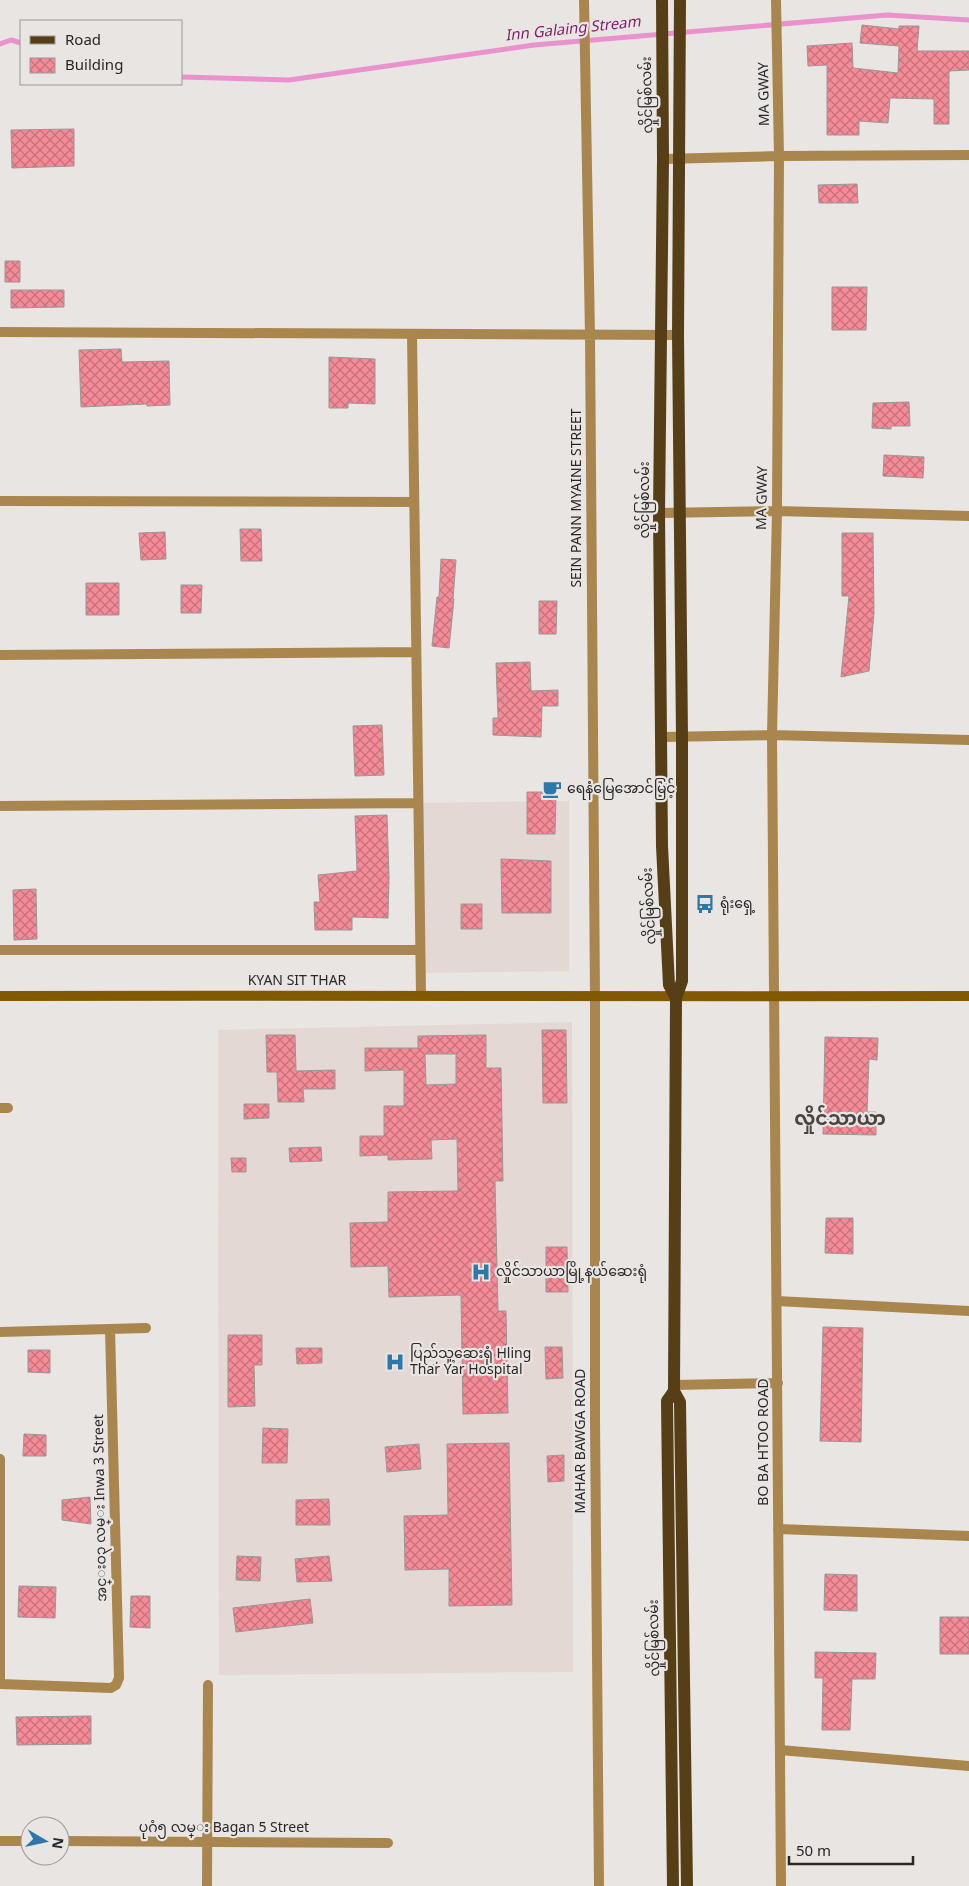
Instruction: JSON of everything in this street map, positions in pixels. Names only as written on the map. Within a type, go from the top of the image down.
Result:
[{"type":"main road","name":"လှိုင်မြစ်လမ်း","points":[[662,0],[662,335],[659,513],[662,846],[669,985],[676,998]]},
{"type":"main road","name":"လှိုင်မြစ်လမ်း","points":[[680,0],[678,335],[682,736],[682,981],[676,998],[673,1221],[674,1388],[680,1402],[687,1886]]},
{"type":"main road","name":"KYAN SIT THAR","points":[[0,996],[421,995],[676,998],[969,996]]},
{"type":"main road","name":"လှိုင်မြစ်လမ်း","points":[[673,1886],[667,1401],[674,1388]]},
{"type":"street","name":"SEIN PANN MYAINE STREET","points":[[584,0],[590,335],[595,997]]},
{"type":"street","name":"MA GWAY","points":[[775,997],[772,736],[777,511],[779,156],[776,0]]},
{"type":"street","points":[[663,159],[969,155]]},
{"type":"street","points":[[0,332],[678,335]]},
{"type":"street","points":[[412,334],[421,995]]},
{"type":"street","points":[[0,501],[414,502]]},
{"type":"street","points":[[659,513],[777,511],[969,516]]},
{"type":"street","points":[[0,655],[416,652]]},
{"type":"street","points":[[661,737],[772,736],[969,740]]},
{"type":"street","points":[[0,806],[418,803]]},
{"type":"street","points":[[0,950],[420,950]]},
{"type":"street","name":"MAHAR BAWGA ROAD","points":[[595,997],[595,1432],[599,1886]]},
{"type":"street","name":"BO BA HTOO ROAD","points":[[775,997],[781,1886]]},
{"type":"street","points":[[777,1301],[969,1311]]},
{"type":"street","points":[[0,1332],[146,1328]]},
{"type":"street","name":"အင္းဝ၃ လမ္း Inwa 3 Street","points":[[0,1684],[111,1688],[116,1685],[119,1678],[110,1329]]},
{"type":"street","points":[[674,1388],[778,1383]]},
{"type":"street","points":[[0,1459],[0,1684]]},
{"type":"street","points":[[778,1530],[969,1536]]},
{"type":"street","points":[[207,1886],[208,1685]]},
{"type":"street","points":[[780,1750],[969,1766]]},
{"type":"street","points":[[0,1841],[20,1841]]},
{"type":"street","name":"ပုဂံ၅ လမ္း Bagan 5 Street","points":[[70,1841],[388,1843]]},
{"type":"shaded area","points":[[569,801],[569,971],[420,973],[418,803]]},
{"type":"shaded area","name":"ပြည်သူ့ဆေးရုံ Hling Thar Yar Hospital","points":[[572,1022],[573,1672],[219,1675],[218,1030]]},
{"type":"building","points":[[862,25],[899,29],[899,26],[919,26],[917,51],[969,51],[969,70],[949,71],[949,124],[934,124],[934,99],[890,98],[888,123],[859,121],[859,135],[827,135],[827,65],[808,66],[807,46],[852,43],[853,68],[898,73],[899,46],[860,43]]},
{"type":"building","points":[[74,129],[74,166],[12,168],[11,130]]},
{"type":"building","points":[[857,184],[858,203],[819,203],[818,185]]},
{"type":"building","points":[[5,261],[20,261],[20,282],[5,282]]},
{"type":"building","points":[[832,287],[867,287],[866,330],[832,330]]},
{"type":"building","points":[[11,290],[64,290],[64,307],[11,308]]},
{"type":"building","points":[[121,349],[122,362],[169,361],[170,405],[147,406],[147,404],[81,407],[79,350]]},
{"type":"building","points":[[329,357],[375,359],[375,404],[348,403],[348,408],[329,408]]},
{"type":"building","points":[[909,402],[910,426],[891,426],[891,429],[872,428],[873,403]]},
{"type":"building","points":[[884,455],[924,457],[923,478],[883,476]]},
{"type":"building","points":[[240,529],[261,529],[262,561],[241,561]]},
{"type":"building","points":[[165,532],[166,559],[141,560],[139,533]]},
{"type":"building","points":[[842,533],[873,533],[874,613],[869,671],[841,677],[849,596],[842,596]]},
{"type":"building","points":[[441,559],[456,560],[449,648],[432,646],[437,597],[439,597]]},
{"type":"building","points":[[86,583],[119,583],[119,615],[86,615]]},
{"type":"building","points":[[181,585],[202,585],[201,613],[181,613]]},
{"type":"building","points":[[539,601],[557,601],[556,634],[539,634]]},
{"type":"building","points":[[530,662],[531,691],[558,690],[558,706],[542,706],[541,737],[493,735],[493,718],[498,718],[496,663]]},
{"type":"building","points":[[382,725],[384,775],[355,776],[353,726]]},
{"type":"building","points":[[527,792],[556,792],[555,834],[527,834]]},
{"type":"building","points":[[387,815],[388,918],[352,917],[352,930],[315,930],[314,902],[320,902],[318,875],[357,871],[355,816]]},
{"type":"building","points":[[501,859],[551,861],[551,913],[502,913]]},
{"type":"building","points":[[36,889],[37,939],[14,940],[13,890]]},
{"type":"building","points":[[461,904],[482,904],[482,929],[461,929]]},
{"type":"building","points":[[542,1030],[566,1030],[567,1103],[543,1103]]},
{"type":"building","points":[[266,1035],[295,1035],[296,1071],[335,1070],[335,1089],[303,1089],[304,1102],[278,1102],[277,1072],[267,1072]]},
{"type":"building","points":[[486,1035],[486,1068],[501,1068],[503,1181],[495,1181],[498,1311],[506,1311],[508,1413],[463,1414],[461,1295],[389,1297],[388,1266],[351,1267],[350,1223],[388,1222],[388,1192],[458,1191],[457,1139],[431,1140],[432,1159],[388,1160],[388,1155],[360,1156],[360,1136],[384,1136],[384,1106],[404,1106],[404,1070],[365,1071],[365,1048],[418,1048],[418,1036]],"holes":[[[425,1054],[456,1054],[456,1084],[426,1085]]]},
{"type":"building","points":[[825,1037],[878,1038],[877,1060],[869,1059],[867,1112],[876,1112],[876,1135],[823,1134]]},
{"type":"building","points":[[244,1104],[269,1104],[269,1118],[244,1119]]},
{"type":"building","points":[[321,1147],[322,1161],[290,1162],[289,1148]]},
{"type":"building","points":[[231,1158],[246,1158],[246,1172],[232,1172]]},
{"type":"building","points":[[826,1218],[853,1218],[853,1254],[825,1253]]},
{"type":"building","points":[[546,1247],[567,1247],[568,1292],[546,1292]]},
{"type":"building","points":[[823,1327],[863,1328],[861,1442],[820,1441]]},
{"type":"building","points":[[228,1335],[262,1335],[262,1365],[254,1365],[255,1406],[228,1407]]},
{"type":"building","points":[[545,1347],[562,1347],[563,1378],[546,1379]]},
{"type":"building","points":[[296,1348],[322,1348],[322,1363],[297,1364]]},
{"type":"building","points":[[28,1350],[50,1350],[50,1373],[28,1372]]},
{"type":"building","points":[[263,1428],[288,1429],[287,1463],[262,1463]]},
{"type":"building","points":[[24,1434],[46,1435],[46,1456],[23,1456]]},
{"type":"building","points":[[509,1443],[512,1605],[449,1606],[449,1569],[405,1570],[404,1516],[448,1515],[447,1444]]},
{"type":"building","points":[[419,1444],[421,1469],[387,1472],[385,1447]]},
{"type":"building","points":[[564,1455],[564,1481],[548,1482],[547,1456]]},
{"type":"building","points":[[90,1497],[91,1524],[62,1520],[62,1500]]},
{"type":"building","points":[[329,1499],[330,1525],[296,1525],[296,1500]]},
{"type":"building","points":[[237,1556],[261,1557],[260,1581],[236,1580]]},
{"type":"building","points":[[329,1556],[332,1581],[297,1582],[295,1559]]},
{"type":"building","points":[[825,1574],[857,1575],[857,1611],[824,1610]]},
{"type":"building","points":[[19,1586],[56,1587],[55,1618],[18,1617]]},
{"type":"building","points":[[131,1596],[150,1596],[150,1628],[130,1627]]},
{"type":"building","points":[[310,1599],[313,1623],[236,1632],[233,1608]]},
{"type":"building","points":[[940,1617],[969,1617],[969,1654],[940,1654]]},
{"type":"building","points":[[815,1652],[876,1653],[875,1679],[852,1679],[850,1730],[822,1730],[823,1678],[815,1678]]},
{"type":"building","points":[[91,1716],[91,1744],[17,1745],[16,1717]]},
{"type":"waterway","name":"Inn Galaing Stream","points":[[182,77],[289,80],[534,45],[887,15],[969,20]]},
{"type":"waterway","name":"Inn Galaing Stream","points":[[0,44],[11,40],[20,43]]},
{"type":"place","name":"ရေနံမြေအောင်မြင့်","points":[[552,789]]},
{"type":"place","name":"ရုံးရှေ့","points":[[705,904]]},
{"type":"place","name":"လှိုင်သာယာမြို့နယ်ဆေးရုံ","points":[[481,1272]]},
{"type":"place","name":"ပြည်သူ့ဆေးရုံ Hling Thar Yar Hospital","points":[[395,1362]]},
{"type":"district","name":"လှိုင်သာယာ","points":[[840,1120]]}]
